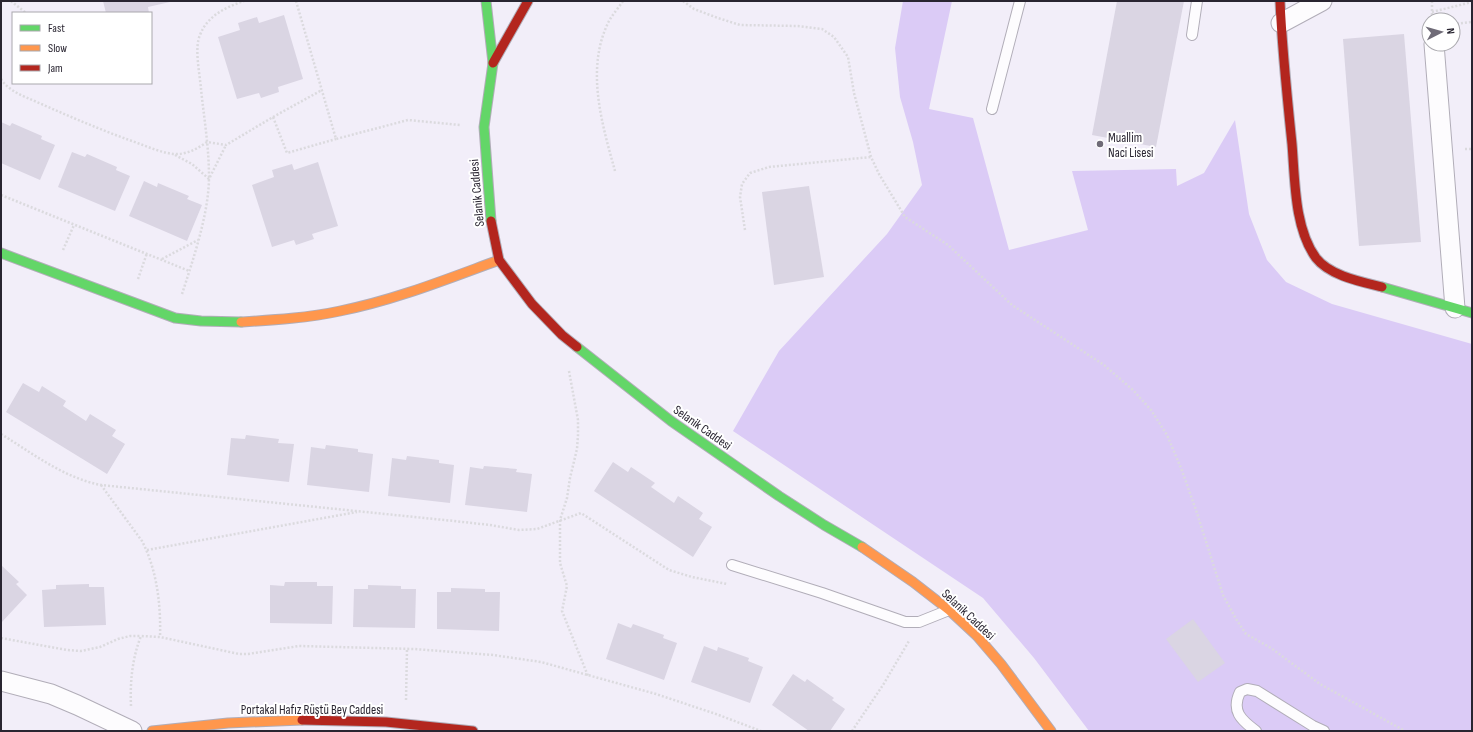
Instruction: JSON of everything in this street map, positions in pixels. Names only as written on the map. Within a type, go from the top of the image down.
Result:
[{"type":"main road","name":"Selanik Caddesi","points":[[486,1],[493,63],[484,127],[491,226],[499,260],[532,304],[562,335],[672,421],[779,496],[824,525],[872,553],[949,610],[977,636],[1001,664],[1051,731]]},
{"type":"main road","name":"Selanik Caddesi","points":[[493,63],[528,1]]},
{"type":"main road","points":[[1280,1],[1288,108],[1301,225],[1308,245],[1316,258],[1329,269],[1346,277],[1463,311]]},
{"type":"main road","points":[[1,253],[175,318],[233,322],[275,320],[340,311],[412,292],[499,260]]},
{"type":"main road","name":"Portakal Hafız Rüştü Bey Caddesi","points":[[152,731],[253,721],[334,720],[473,731]]},
{"type":"street","points":[[1281,23],[1322,1]]},
{"type":"street","points":[[1435,52],[1463,311]]},
{"type":"street","points":[[1,681],[51,694],[132,731]]},
{"type":"lane","points":[[992,109],[1020,1]]},
{"type":"lane","points":[[1192,35],[1197,1]]},
{"type":"lane","points":[[732,565],[822,593],[905,622],[919,622],[949,610]]},
{"type":"lane","points":[[1256,731],[1241,718],[1236,708],[1240,692],[1247,689],[1257,691],[1265,695],[1313,726],[1324,731]]},
{"type":"path","points":[[12,1],[25,12]]},
{"type":"path","points":[[175,318],[198,240],[207,198],[209,179],[207,142],[199,68],[199,36],[206,24],[218,12],[244,1]]},
{"type":"path","points":[[296,1],[336,139]]},
{"type":"path","points":[[615,171],[604,132],[598,100],[597,67],[602,39],[609,21],[623,1]]},
{"type":"path","points":[[683,1],[694,9],[740,25],[798,26],[822,29],[834,37],[848,57],[854,92],[871,157],[879,174],[905,217],[948,245],[1012,305],[1104,366],[1133,390],[1151,410],[1167,435],[1181,468],[1223,595],[1246,634],[1271,648],[1320,684],[1405,731]]},
{"type":"path","points":[[1432,1],[1432,12],[1472,2]]},
{"type":"path","points":[[1461,23],[1472,22]]},
{"type":"path","points":[[1,79],[2,83],[18,94],[96,127],[157,150],[174,154],[192,164],[209,179]]},
{"type":"path","points":[[209,179],[226,145],[322,90]]},
{"type":"path","points":[[273,117],[287,153],[408,120],[484,127]]},
{"type":"path","points":[[174,154],[188,153],[207,142],[226,145]]},
{"type":"path","points":[[745,230],[740,197],[742,184],[750,173],[769,168],[871,157]]},
{"type":"path","points":[[1,195],[189,271]]},
{"type":"path","points":[[162,259],[198,240]]},
{"type":"path","points":[[562,335],[578,420],[577,449],[567,498],[560,520],[560,563],[567,586],[562,611],[588,676]]},
{"type":"path","points":[[1,434],[69,475],[87,482],[101,485],[490,525],[518,530],[537,529],[581,513],[669,570],[692,577],[728,584]]},
{"type":"path","points":[[101,485],[147,550],[159,600],[161,618],[160,637]]},
{"type":"path","points":[[147,550],[361,512]]},
{"type":"path","points":[[1,638],[67,650],[81,651],[100,647],[118,639],[130,636],[141,636],[160,637],[239,654],[299,646],[408,649],[500,656],[541,662],[656,694],[761,731]]},
{"type":"path","points":[[131,709],[130,697],[134,653],[141,636]]},
{"type":"path","points":[[852,731],[910,641],[903,639]]},
{"type":"path","points":[[397,725],[408,649]]},
{"type":"shaded area","points":[[903,1],[952,1],[929,109],[973,118],[1009,250],[1088,230],[1072,171],[1176,169],[1177,186],[1204,173],[1235,120],[1249,214],[1267,260],[1286,282],[1332,304],[1472,344],[1472,731],[1089,731],[1034,658],[983,598],[733,431],[779,351],[887,234],[922,185],[913,142],[900,97],[895,48]]},
{"type":"building","points":[[103,1],[170,1],[148,7],[149,12],[106,12]]},
{"type":"building","points":[[1117,1],[1184,1],[1156,147],[1092,135]]},
{"type":"building","points":[[284,15],[303,79],[278,87],[279,92],[261,98],[259,93],[237,99],[218,37],[240,30],[238,23],[257,17],[259,23]]},
{"type":"building","points":[[1404,34],[1421,242],[1359,246],[1343,39]]},
{"type":"building","points":[[1,122],[10,126],[12,123],[42,136],[41,139],[55,145],[40,180],[1,163]]},
{"type":"building","points":[[72,152],[85,157],[87,154],[117,167],[116,170],[130,176],[115,211],[58,187]]},
{"type":"building","points":[[318,162],[338,226],[312,234],[314,239],[296,245],[294,240],[272,247],[252,185],[274,177],[272,170],[292,164],[294,170]]},
{"type":"building","points":[[144,181],[157,187],[158,183],[189,196],[187,199],[202,205],[187,241],[129,216]]},
{"type":"building","points":[[809,186],[824,277],[774,285],[762,192]]},
{"type":"building","points":[[23,383],[39,392],[42,386],[66,401],[63,406],[86,421],[90,414],[116,430],[112,436],[125,444],[107,474],[6,412]]},
{"type":"building","points":[[246,435],[279,439],[278,443],[294,444],[289,482],[227,475],[231,438],[245,439]]},
{"type":"building","points":[[326,445],[358,449],[358,452],[373,454],[369,492],[307,485],[311,447],[325,449]]},
{"type":"building","points":[[407,456],[439,460],[439,463],[454,465],[450,503],[388,496],[392,458],[406,460]]},
{"type":"building","points":[[613,462],[628,472],[631,467],[655,483],[651,487],[674,503],[678,496],[703,513],[699,519],[712,527],[693,557],[594,491]]},
{"type":"building","points":[[484,466],[517,469],[516,472],[532,474],[527,512],[465,505],[470,467],[483,469]]},
{"type":"building","points":[[1,565],[19,582],[16,584],[27,595],[1,623]]},
{"type":"building","points":[[285,582],[317,582],[317,586],[333,586],[332,624],[270,623],[270,585],[284,586]]},
{"type":"building","points":[[89,584],[89,587],[104,587],[106,625],[44,627],[42,590],[56,589],[56,585]]},
{"type":"building","points":[[368,585],[401,586],[401,589],[416,589],[415,628],[353,627],[354,589],[368,589]]},
{"type":"building","points":[[451,588],[485,589],[485,592],[500,592],[499,631],[437,629],[437,592],[451,592]]},
{"type":"building","points":[[1193,619],[1225,663],[1198,682],[1166,639]]},
{"type":"building","points":[[618,623],[631,628],[633,624],[664,635],[663,638],[677,643],[664,680],[606,659]]},
{"type":"building","points":[[704,646],[717,651],[718,647],[749,658],[748,661],[763,667],[750,703],[691,682]]},
{"type":"building","points":[[793,674],[805,682],[807,679],[834,698],[832,700],[845,709],[830,731],[809,731],[772,705]]},
{"type":"traffic: fast","points":[[486,1],[493,63],[484,127],[491,221]]},
{"type":"traffic: fast","points":[[1,253],[175,318],[201,321],[241,322]]},
{"type":"traffic: fast","points":[[1382,287],[1472,313]]},
{"type":"traffic: fast","points":[[577,347],[671,421],[779,496],[862,547]]},
{"type":"traffic: slow","points":[[241,322],[303,317],[381,301],[499,260]]},
{"type":"traffic: slow","points":[[862,547],[913,582],[949,610],[977,636],[1001,664],[1051,731]]},
{"type":"traffic: slow","points":[[152,731],[228,723],[302,720]]},
{"type":"traffic: jam","points":[[493,63],[528,1]]},
{"type":"traffic: jam","points":[[1280,1],[1283,55],[1295,188],[1303,232],[1316,258],[1329,269],[1338,274],[1382,287]]},
{"type":"traffic: jam","points":[[491,221],[499,260],[532,304],[562,335],[577,347]]},
{"type":"traffic: jam","points":[[302,720],[386,722],[473,731]]},
{"type":"place","name":"Muallim Naci Lisesi","points":[[1100,144]]}]
